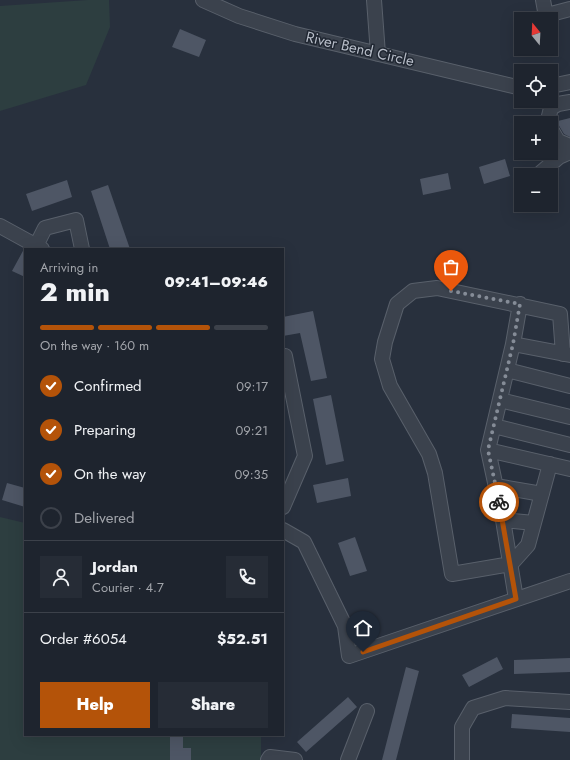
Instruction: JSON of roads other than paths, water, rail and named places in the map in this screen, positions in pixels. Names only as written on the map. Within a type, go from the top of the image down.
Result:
[{"type":"street","name":"River Bend Circle","points":[[203,0],[239,16],[295,34],[514,86]]},
{"type":"street","points":[[374,0],[378,54]]},
{"type":"street","points":[[543,0],[545,11],[551,14],[570,9]]},
{"type":"street","points":[[558,85],[570,82]]},
{"type":"street","points":[[549,116],[551,108],[558,104],[570,102]]},
{"type":"street","points":[[558,141],[570,146]]},
{"type":"street","points":[[547,168],[559,158],[570,152]]},
{"type":"street","points":[[0,226],[39,247],[45,228],[76,220],[82,248]]},
{"type":"street","points":[[513,344],[567,354],[560,314],[520,304],[437,288],[413,291],[397,304],[385,342],[382,359],[390,386],[429,454],[435,473],[452,574],[511,564],[528,545],[550,464]]},
{"type":"street","points":[[516,599],[503,520],[488,450],[513,344],[520,304]]},
{"type":"street","points":[[284,356],[288,392],[305,456],[284,505]]},
{"type":"street","points":[[507,370],[570,386]]},
{"type":"street","points":[[500,400],[570,416]]},
{"type":"street","points":[[494,426],[570,445]]},
{"type":"street","points":[[488,450],[570,469]]},
{"type":"street","points":[[496,486],[542,494]]},
{"type":"street","points":[[503,520],[534,523]]},
{"type":"street","points":[[284,531],[304,542],[345,626],[349,656],[570,580]]},
{"type":"street","points":[[462,760],[462,727],[473,708],[505,698],[570,702]]},
{"type":"street","points":[[348,760],[367,711]]},
{"type":"street","points":[[268,760],[270,757],[295,760]]}]
